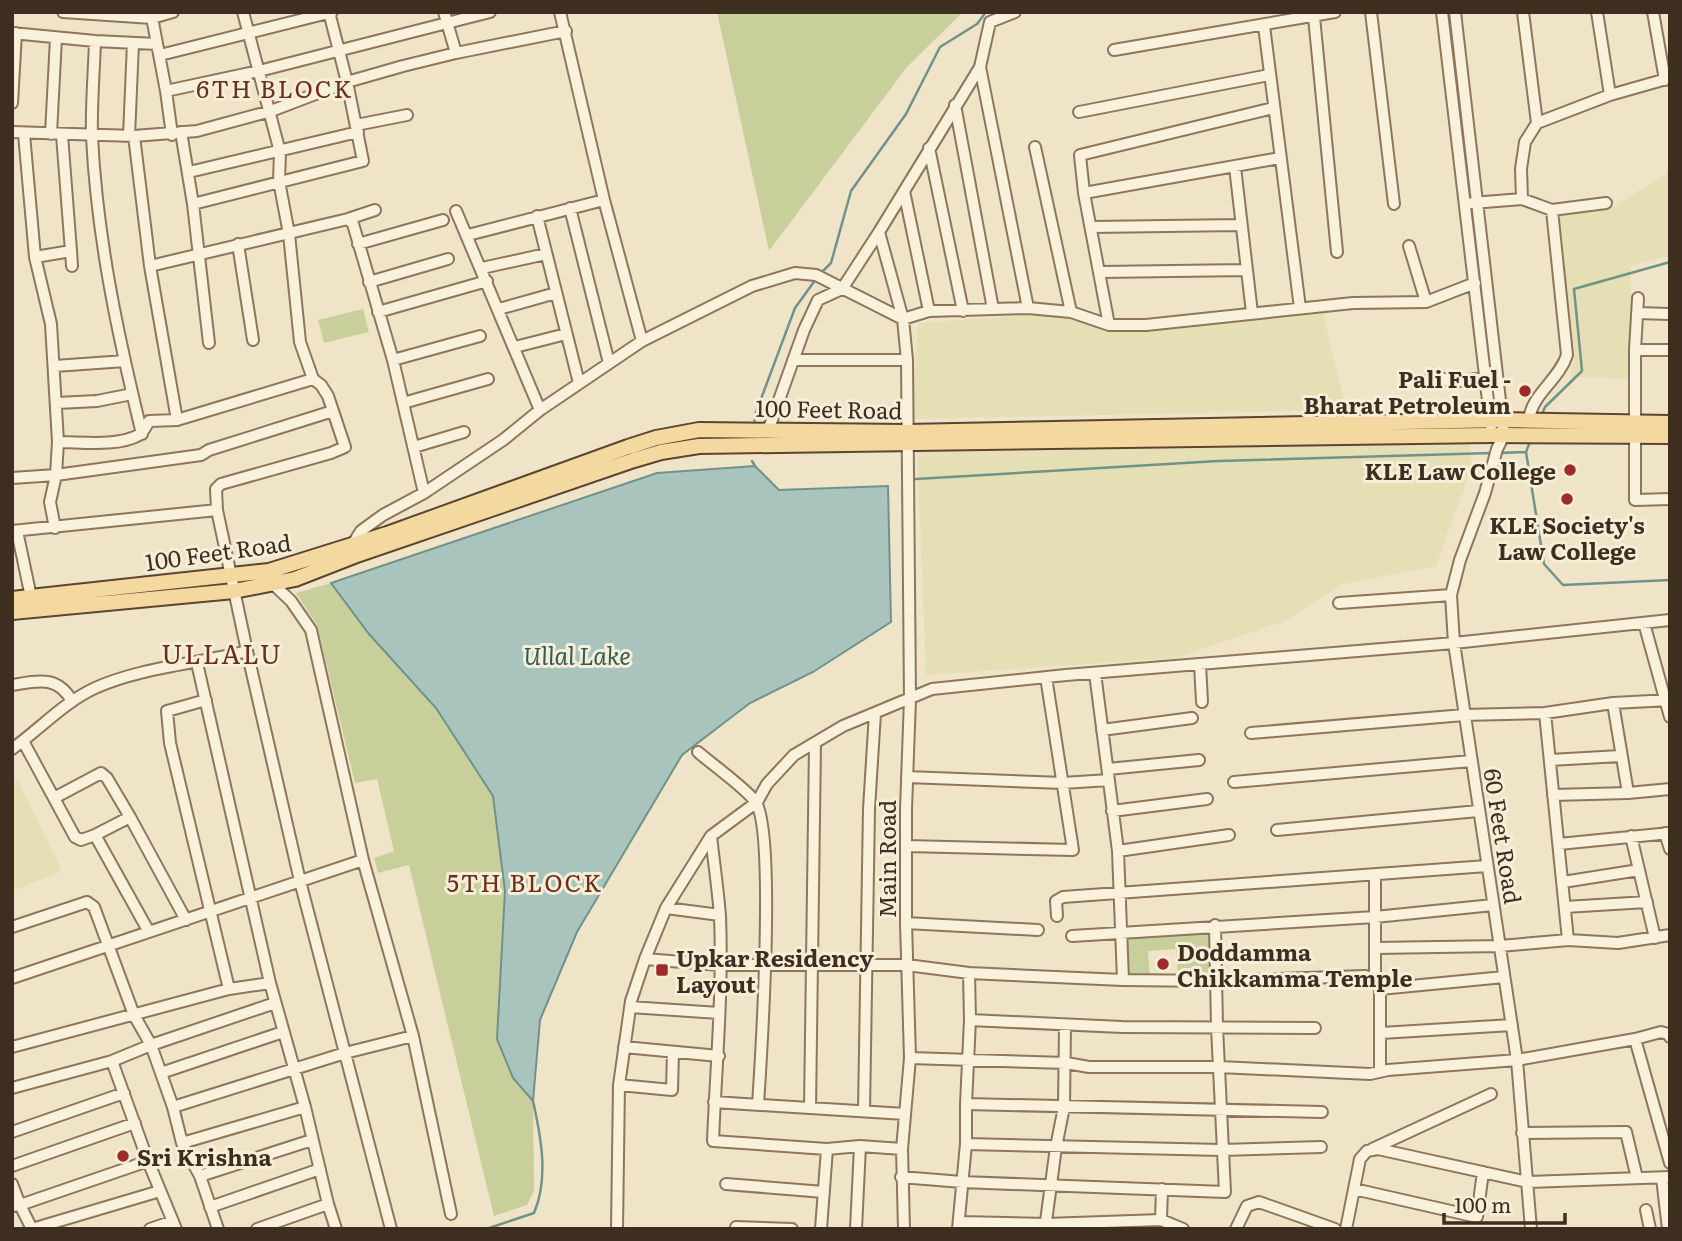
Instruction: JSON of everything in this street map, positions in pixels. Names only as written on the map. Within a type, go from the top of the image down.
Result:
[{"type":"main road","name":"100 Feet Road","points":[[1636,429],[1670,424]]},
{"type":"main road","name":"100 Feet Road","points":[[12,599],[269,571],[352,551],[661,452],[758,436],[1497,438],[1535,426],[1636,429],[1670,436]]},
{"type":"main road","name":"100 Feet Road","points":[[12,612],[234,591],[295,579],[352,551]]},
{"type":"street","points":[[63,12],[151,15],[173,12]]},
{"type":"street","points":[[243,12],[280,152],[279,181],[289,234],[300,342],[313,379],[321,385],[334,411],[345,447],[221,484],[216,489],[217,510],[300,881],[391,1229]]},
{"type":"street","points":[[12,103],[14,33],[133,43],[159,49],[249,34],[330,12],[363,161],[193,204]]},
{"type":"street","points":[[166,91],[339,50],[445,17],[491,12]]},
{"type":"street","points":[[560,12],[604,200],[642,341]]},
{"type":"street","points":[[1016,12],[990,22],[981,67],[1028,309]]},
{"type":"street","points":[[1114,50],[1335,12]]},
{"type":"street","points":[[1371,12],[1394,204]]},
{"type":"street","points":[[1442,12],[1471,203],[1475,283],[1486,378],[1497,438]]},
{"type":"street","points":[[1455,12],[1471,203],[1497,438]]},
{"type":"street","points":[[1523,12],[1537,123]]},
{"type":"street","points":[[1597,12],[1611,95]]},
{"type":"street","points":[[1522,199],[1524,142],[1537,123],[1611,95],[1667,79],[1653,12]]},
{"type":"street","points":[[151,15],[176,133],[189,172],[209,343]]},
{"type":"street","points":[[445,17],[456,53]]},
{"type":"street","points":[[1314,17],[1337,252]]},
{"type":"street","points":[[1264,26],[1300,308]]},
{"type":"street","points":[[55,528],[50,502],[56,475],[58,442],[55,366],[51,324],[35,257],[18,133],[132,136],[197,131],[271,111],[347,82],[456,53],[566,31]]},
{"type":"street","points":[[56,38],[56,135],[72,266]]},
{"type":"street","points":[[95,41],[92,135],[98,211],[117,329],[142,434]]},
{"type":"street","points":[[133,43],[132,136],[150,266],[177,420]]},
{"type":"street","points":[[758,436],[818,300],[842,289],[981,67]]},
{"type":"street","points":[[1079,112],[1269,75]]},
{"type":"street","points":[[955,105],[993,309]]},
{"type":"street","points":[[1109,325],[1084,194],[1080,155],[1273,107]]},
{"type":"street","points":[[189,172],[280,152],[407,115]]},
{"type":"street","points":[[1035,147],[1071,312]]},
{"type":"street","points":[[929,148],[963,311]]},
{"type":"street","points":[[1084,194],[1279,158]]},
{"type":"street","points":[[1235,167],[1252,313]]},
{"type":"street","points":[[904,191],[929,311]]},
{"type":"street","points":[[1471,203],[1522,199],[1552,210],[1605,203]]},
{"type":"street","points":[[468,235],[604,200]]},
{"type":"street","points":[[570,208],[609,363]]},
{"type":"street","points":[[150,266],[289,234],[374,210]]},
{"type":"street","points":[[1535,426],[1530,409],[1562,369],[1567,355],[1552,210]]},
{"type":"street","points":[[456,211],[540,410]]},
{"type":"street","points":[[537,216],[579,383]]},
{"type":"street","points":[[348,219],[352,224],[393,360],[425,493]]},
{"type":"street","points":[[358,244],[443,220]]},
{"type":"street","points":[[1092,228],[1240,225]]},
{"type":"street","name":"Main Road","points":[[879,232],[903,319],[907,360],[910,699],[906,923],[910,1058],[901,1177],[904,1229]]},
{"type":"street","points":[[239,244],[253,340]]},
{"type":"street","points":[[1409,246],[1426,302]]},
{"type":"street","points":[[35,257],[71,251]]},
{"type":"street","points":[[482,268],[546,254]]},
{"type":"street","points":[[369,282],[448,259]]},
{"type":"street","points":[[1100,272],[1247,270]]},
{"type":"street","points":[[352,551],[361,531],[383,515],[425,493],[642,341],[752,285],[794,273],[816,275],[903,319],[929,311],[1028,309],[1071,312],[1109,325],[1146,325],[1353,303],[1426,302],[1475,283]]},
{"type":"street","points":[[378,312],[487,281]]},
{"type":"street","points":[[499,309],[556,293]]},
{"type":"street","points":[[1638,298],[1635,349],[1635,500],[1670,499]]},
{"type":"street","points":[[1637,313],[1670,314]]},
{"type":"street","points":[[515,348],[566,334]]},
{"type":"street","points":[[393,360],[480,336]]},
{"type":"street","points":[[1635,349],[1670,350]]},
{"type":"street","points":[[793,360],[907,360]]},
{"type":"street","points":[[55,366],[125,361]]},
{"type":"street","points":[[1431,374],[1451,382],[1486,378]]},
{"type":"street","points":[[58,442],[120,440],[142,434],[149,421],[177,420],[313,379]]},
{"type":"street","points":[[403,403],[488,379]]},
{"type":"street","points":[[57,404],[97,401],[132,394]]},
{"type":"street","points":[[12,478],[56,475],[201,455],[209,450],[334,411]]},
{"type":"street","points":[[414,447],[464,432]]},
{"type":"street","name":"60 Feet Road","points":[[1497,438],[1485,493],[1460,560],[1451,595],[1454,643],[1464,715],[1517,1060],[1531,1229]]},
{"type":"street","points":[[31,597],[15,531],[217,510]]},
{"type":"street","points":[[273,584],[291,601],[311,631],[363,860],[413,1036],[451,1214]]},
{"type":"street","points":[[1339,603],[1451,595]]},
{"type":"street","points":[[617,1229],[618,1085],[630,1007],[645,959],[666,908],[711,836],[757,802],[767,784],[794,755],[843,726],[932,689],[1454,643],[1670,620]]},
{"type":"street","points":[[1644,622],[1668,700],[1670,717]]},
{"type":"street","points":[[12,749],[72,701],[96,688],[154,670],[247,651]]},
{"type":"street","points":[[197,663],[270,983],[336,1229]]},
{"type":"street","points":[[1200,664],[1202,702]]},
{"type":"street","points":[[1095,673],[1118,851],[1123,980]]},
{"type":"street","points":[[907,846],[1073,850],[1046,677]]},
{"type":"street","points":[[12,685],[40,681],[53,683],[64,688],[72,701]]},
{"type":"street","points":[[206,700],[167,711],[170,743],[229,989]]},
{"type":"street","points":[[1251,733],[1464,715],[1545,713],[1613,703],[1668,700]]},
{"type":"street","points":[[1613,703],[1628,793]]},
{"type":"street","points":[[864,1111],[869,809],[875,713]]},
{"type":"street","points":[[1545,713],[1568,940]]},
{"type":"street","points":[[1102,730],[1192,718]]},
{"type":"street","points":[[23,741],[75,837],[82,841],[130,817]]},
{"type":"street","points":[[810,1108],[815,744]]},
{"type":"street","points":[[698,752],[757,802],[764,837],[765,965],[758,1105]]},
{"type":"street","points":[[1549,760],[1620,756]]},
{"type":"street","points":[[907,777],[1063,783],[1199,760]]},
{"type":"street","points":[[1234,782],[1471,761]]},
{"type":"street","points":[[54,798],[101,773],[107,778],[186,920]]},
{"type":"street","points":[[1553,795],[1670,789]]},
{"type":"street","points":[[1112,811],[1207,799]]},
{"type":"street","points":[[1277,830],[1478,811]]},
{"type":"street","points":[[1559,844],[1667,833],[1670,849]]},
{"type":"street","points":[[95,835],[149,932]]},
{"type":"street","points":[[1118,851],[1229,835]]},
{"type":"street","points":[[1631,835],[1655,938]]},
{"type":"street","points":[[711,836],[720,915],[719,1056],[713,1142],[827,1149],[860,1146],[902,1149]]},
{"type":"street","points":[[12,978],[363,860]]},
{"type":"street","points":[[1058,916],[1056,901],[1063,897],[1487,866]]},
{"type":"street","points":[[1563,882],[1639,870]]},
{"type":"street","points":[[1375,875],[1380,1071]]},
{"type":"street","points":[[12,927],[89,902],[94,907],[134,1015],[151,1045],[173,1107],[182,1143],[200,1176],[218,1229]]},
{"type":"street","points":[[1565,907],[1647,902]]},
{"type":"street","points":[[1072,936],[1376,917],[1493,905]]},
{"type":"street","points":[[666,908],[720,915]]},
{"type":"street","points":[[906,923],[1038,930]]},
{"type":"street","points":[[901,1177],[962,1182],[1225,1192],[1215,925]]},
{"type":"street","points":[[1376,948],[1500,946],[1568,940],[1618,943],[1670,935]]},
{"type":"street","points":[[645,959],[720,965],[907,965],[969,973],[1123,980],[1217,981],[1365,976],[1377,984],[1504,977]]},
{"type":"street","points":[[969,973],[966,1144],[958,1225],[1046,1227],[1161,1220],[1183,1229]]},
{"type":"street","points":[[12,1047],[229,989],[270,983]]},
{"type":"street","points":[[12,1087],[112,1061],[275,1003]]},
{"type":"street","points":[[630,1007],[719,1013]]},
{"type":"street","points":[[970,1020],[1065,1025],[1315,1028]]},
{"type":"street","points":[[1046,1227],[1064,1107],[1065,1025]]},
{"type":"street","points":[[1381,1032],[1512,1026]]},
{"type":"street","points":[[161,1073],[283,1032]]},
{"type":"street","points":[[910,1058],[1066,1063],[1089,1067],[1219,1068],[1370,1074],[1517,1060],[1661,1032],[1670,1037]]},
{"type":"street","points":[[173,1107],[345,1053],[413,1036]]},
{"type":"street","points":[[1635,1039],[1670,1163]]},
{"type":"street","points":[[624,1047],[719,1056]]},
{"type":"street","points":[[618,1085],[672,1090],[673,1052]]},
{"type":"street","points":[[112,1061],[148,1161],[175,1225],[150,1229]]},
{"type":"street","points":[[12,1132],[124,1093]]},
{"type":"street","points":[[1346,1229],[1360,1159],[1367,1151],[1491,1094]]},
{"type":"street","points":[[714,1102],[905,1114]]},
{"type":"street","points":[[966,1104],[1322,1112]]},
{"type":"street","points":[[182,1143],[305,1107]]},
{"type":"street","points":[[12,1166],[135,1123]]},
{"type":"street","points":[[1522,1133],[1626,1132],[1637,1178]]},
{"type":"street","points":[[200,1176],[312,1140]]},
{"type":"street","points":[[966,1144],[1222,1150],[1321,1147]]},
{"type":"street","points":[[856,1229],[860,1146]]},
{"type":"street","points":[[821,1229],[827,1149]]},
{"type":"street","points":[[1367,1151],[1378,1150],[1528,1182],[1666,1177],[1668,1229]]},
{"type":"street","points":[[16,1205],[148,1161]]},
{"type":"street","points":[[210,1207],[320,1168]]},
{"type":"street","points":[[1354,1189],[1477,1217],[1483,1172]]},
{"type":"street","points":[[12,1184],[16,1205],[32,1229],[160,1191]]},
{"type":"street","points":[[726,1184],[824,1192]]},
{"type":"street","points":[[1161,1220],[1162,1189]]},
{"type":"street","points":[[1238,1228],[1247,1206],[1259,1202],[1335,1229]]},
{"type":"street","points":[[257,1229],[328,1204]]},
{"type":"street","points":[[1647,1210],[1650,1229]]},
{"type":"street","points":[[736,1227],[792,1229]]},
{"type":"shaded area","points":[[1670,172],[1670,256],[1630,266],[1632,379],[1570,377],[1574,361],[1559,214],[1608,210]]},
{"type":"shaded area","points":[[1321,305],[1346,410],[912,419],[918,323],[1072,312],[1136,324]]},
{"type":"shaded area","points":[[1469,441],[1472,466],[1436,566],[1343,584],[1287,620],[1175,658],[926,675],[917,451]]},
{"type":"shaded area","points":[[18,781],[62,871],[12,891],[12,783]]},
{"type":"green space","points":[[717,12],[963,12],[907,67],[769,251]]},
{"type":"green space","points":[[363,309],[369,332],[324,343],[318,320]]},
{"type":"green space","points":[[331,583],[369,634],[436,708],[493,796],[505,891],[497,1039],[513,1078],[533,1101],[534,1191],[527,1205],[494,1216],[409,865],[378,873],[374,858],[394,851],[377,779],[355,783],[317,625],[296,593]]},
{"type":"green space","points":[[1214,929],[1215,976],[1178,977],[1176,949],[1148,951],[1150,978],[1125,979],[1124,932]]},
{"type":"water","name":"Ullal Lake","points":[[755,466],[779,490],[888,486],[891,622],[813,672],[750,703],[682,755],[577,932],[540,1020],[533,1101],[513,1078],[497,1039],[505,891],[493,796],[436,708],[369,634],[331,583],[657,473]]},
{"type":"waterway","points":[[820,274],[831,263],[851,191],[906,114],[940,47],[977,24],[986,12]]},
{"type":"waterway","points":[[1542,414],[1545,407],[1582,371],[1574,289],[1670,262]]},
{"type":"waterway","points":[[754,427],[755,415],[795,308],[816,279]]},
{"type":"waterway","points":[[1526,452],[1531,439]]},
{"type":"waterway","points":[[1498,453],[1526,452],[1544,564],[1563,585],[1670,580]]},
{"type":"waterway","points":[[916,479],[1218,461],[1492,453]]},
{"type":"waterway","points":[[752,461],[755,466]]},
{"type":"waterway","points":[[486,1229],[534,1213],[539,1200],[542,1157],[533,1101]]},
{"type":"place","name":"Pali Fuel - Bharat Petroleum","points":[[1525,391]]},
{"type":"place","name":"KLE Law College","points":[[1570,470]]},
{"type":"place","name":"KLE Society's Law College","points":[[1567,499]]},
{"type":"place","name":"Doddamma Chikkamma Temple","points":[[1163,964]]},
{"type":"place","name":"Upkar Residency Layout","points":[[662,970]]},
{"type":"place","name":"Sri Krishna","points":[[123,1156]]},
{"type":"district","name":"6TH BLOCK","points":[[275,87]]},
{"type":"district","name":"ULLALU","points":[[222,652]]},
{"type":"district","name":"5TH BLOCK","points":[[525,881]]}]
